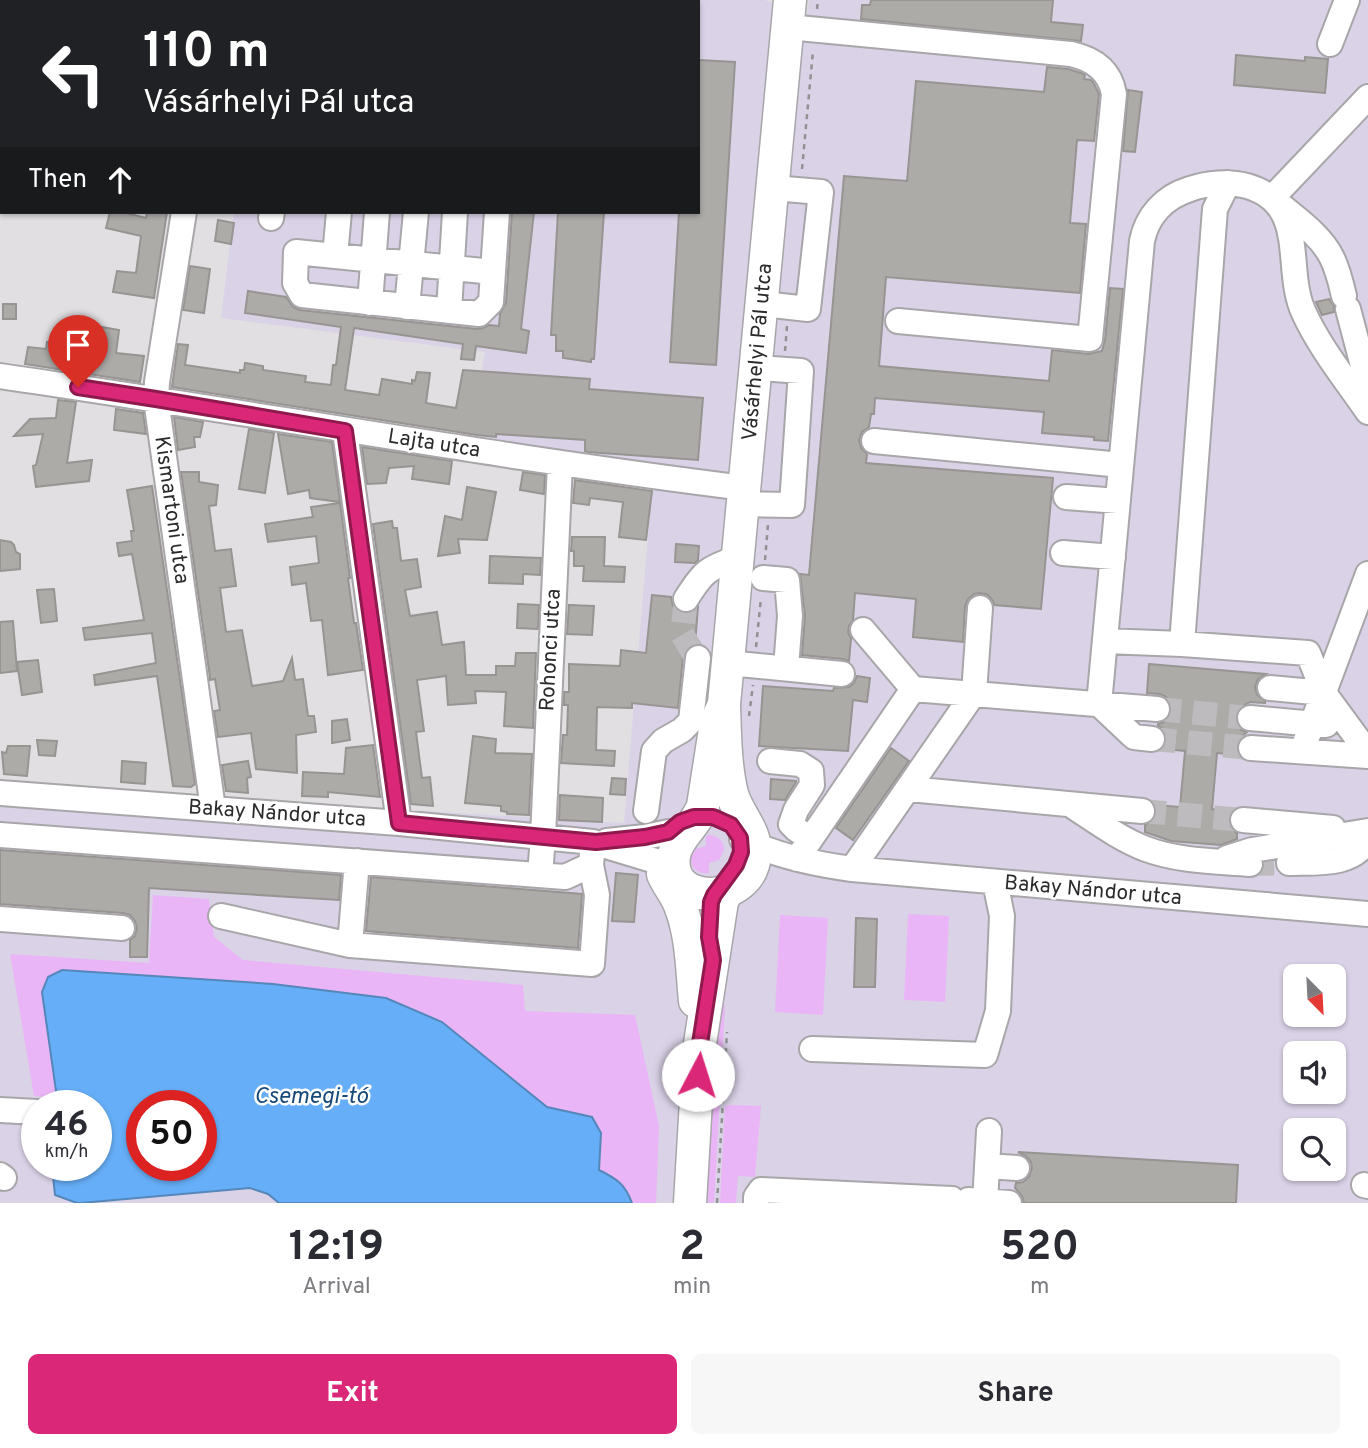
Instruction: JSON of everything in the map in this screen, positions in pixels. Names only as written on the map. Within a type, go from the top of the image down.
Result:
[{"type":"main road","name":"Vásárhelyi Pál utca","points":[[701,954],[741,852],[742,836],[724,806],[727,760],[724,704],[712,661],[738,558],[789,14]]},
{"type":"main road","name":"Vásárhelyi Pál utca","points":[[690,1203],[699,1050],[701,954],[691,903],[673,873],[674,853],[678,844],[676,819],[694,806],[707,728],[724,704]]},
{"type":"main road","points":[[676,819],[713,817],[742,836]]},
{"type":"main road","points":[[673,873],[695,891],[729,887]]},
{"type":"street","points":[[1330,44],[1348,0]]},
{"type":"street","points":[[789,14],[1071,54],[1087,58],[1112,82],[1114,94],[1090,339],[898,321]]},
{"type":"street","points":[[1272,198],[1364,106]]},
{"type":"street","points":[[1182,644],[1215,209],[1228,183]]},
{"type":"street","points":[[1099,704],[1142,241],[1149,219],[1157,209],[1185,190],[1228,183],[1242,184],[1272,198],[1316,236],[1333,259],[1368,385]]},
{"type":"street","points":[[762,304],[808,309],[821,192],[773,188]]},
{"type":"street","points":[[1272,198],[1281,208],[1290,229],[1296,290],[1303,312],[1317,338],[1368,412]]},
{"type":"street","name":"Kismartoni utca","points":[[184,214],[156,399],[213,809]]},
{"type":"street","points":[[335,256],[339,214]]},
{"type":"street","points":[[370,303],[377,214]]},
{"type":"street","points":[[407,307],[416,214]]},
{"type":"street","points":[[449,311],[455,214]]},
{"type":"street","points":[[493,272],[296,252],[295,283],[302,295],[479,314],[491,302],[497,214]]},
{"type":"street","name":"Lajta utca","points":[[0,376],[560,463],[792,505],[801,372],[757,368]]},
{"type":"street","points":[[345,431],[399,823]]},
{"type":"street","points":[[874,441],[1121,465]]},
{"type":"street","name":"Rohonci utca","points":[[540,875],[560,463]]},
{"type":"street","points":[[1066,497],[1118,501]]},
{"type":"street","points":[[1063,553],[1113,557]]},
{"type":"street","points":[[686,599],[701,576],[718,565],[738,558]]},
{"type":"street","points":[[1302,751],[1368,574]]},
{"type":"street","points":[[763,578],[788,580],[790,616],[786,668]]},
{"type":"street","points":[[852,869],[975,693],[980,608]]},
{"type":"street","points":[[863,630],[913,689],[1157,709]]},
{"type":"street","points":[[1105,641],[1308,653],[1324,692],[1359,727],[1368,754],[1251,748]]},
{"type":"street","points":[[676,819],[654,751],[691,721],[712,661],[842,674]]},
{"type":"street","points":[[1270,688],[1324,692]]},
{"type":"street","points":[[809,854],[913,689]]},
{"type":"street","points":[[1099,704],[1133,737],[1152,739]]},
{"type":"street","points":[[1250,718],[1359,727]]},
{"type":"street","points":[[770,761],[800,764],[811,771],[812,785],[796,810],[791,824],[809,854]]},
{"type":"street","points":[[909,789],[1142,811]]},
{"type":"street","name":"Bakay Nándor utca","points":[[0,793],[399,823],[543,837],[673,873]]},
{"type":"street","points":[[57,839],[59,798]]},
{"type":"street","points":[[145,846],[148,804]]},
{"type":"street","points":[[1071,804],[1148,850],[1186,859],[1250,864]]},
{"type":"street","name":"Bakay Nándor utca","points":[[593,850],[645,837],[676,819]]},
{"type":"street","points":[[350,945],[353,861],[351,820]]},
{"type":"street","points":[[1243,820],[1368,831]]},
{"type":"street","points":[[428,866],[431,826]]},
{"type":"street","points":[[1216,861],[1252,850],[1368,831]]},
{"type":"street","points":[[0,835],[565,877],[593,850]]},
{"type":"street","name":"Bakay Nándor utca","points":[[742,836],[852,869],[1368,914]]},
{"type":"street","points":[[1289,863],[1348,858],[1357,853],[1368,839]]},
{"type":"street","points":[[221,916],[350,945],[592,964],[597,895],[593,850]]},
{"type":"street","name":"Bakay Nándor utca","points":[[729,887],[783,867],[809,854]]},
{"type":"street","points":[[1328,861],[1368,865]]},
{"type":"street","points":[[812,1049],[985,1055],[998,1010],[1002,916],[995,882]]},
{"type":"street","points":[[0,919],[122,928]]},
{"type":"street","points":[[0,1111],[21,1112]]},
{"type":"street","points":[[759,1196],[993,1202],[987,1166],[989,1131]]},
{"type":"street","points":[[987,1166],[1017,1168]]},
{"type":"path","points":[[717,1203],[728,1030]]},
{"type":"shaded area","points":[[700,0],[765,0],[807,15],[809,0],[1368,0],[1368,1203],[0,1203],[0,786],[624,823],[654,463],[470,437],[485,352],[221,318],[234,214],[700,214]]},
{"type":"shaded area","points":[[711,835],[720,840],[724,850],[719,860],[709,863],[709,873],[702,873],[694,868],[691,858],[696,849],[706,846],[706,836]]},
{"type":"shaded area","points":[[153,895],[209,899],[214,937],[243,960],[523,985],[525,1011],[635,1015],[659,1126],[656,1203],[632,1203],[628,1191],[599,1171],[601,1133],[592,1117],[547,1107],[442,1022],[386,998],[273,984],[62,970],[42,992],[56,1090],[33,1090],[10,954],[149,963]]},
{"type":"shaded area","points":[[908,914],[949,916],[945,1002],[904,1000]]},
{"type":"shaded area","points":[[780,915],[828,918],[823,1015],[775,1012]]},
{"type":"shaded area","points":[[722,1000],[725,1007],[714,1203],[698,1203],[706,1044]]},
{"type":"shaded area","points":[[725,1106],[761,1106],[755,1177],[738,1176],[736,1203],[720,1203]]},
{"type":"water","name":"Csemegi-tó","points":[[62,970],[273,984],[386,998],[442,1022],[547,1107],[592,1117],[601,1133],[599,1170],[620,1183],[632,1203],[279,1203],[268,1194],[250,1188],[77,1203],[55,1195],[54,1181],[112,1181],[112,1090],[56,1090],[42,992],[48,977]]},
{"type":"building","points":[[871,0],[1053,0],[1051,22],[1083,25],[1081,41],[861,19],[862,5],[870,5]]},
{"type":"building","points":[[1236,55],[1305,61],[1305,57],[1328,59],[1325,93],[1234,85]]},
{"type":"building","points":[[700,60],[735,62],[716,365],[670,362],[679,214],[700,214]]},
{"type":"building","points":[[1047,67],[1068,69],[1085,75],[1084,79],[1093,82],[1099,94],[1094,141],[1077,140],[1070,223],[1086,224],[1080,293],[886,277],[879,366],[1049,381],[1052,350],[1089,354],[1102,351],[1110,288],[1123,289],[1108,441],[1094,440],[1094,437],[1042,433],[1044,412],[875,398],[874,414],[871,414],[869,427],[862,432],[859,440],[861,448],[867,454],[866,463],[1053,478],[1041,609],[994,605],[988,595],[974,594],[965,606],[963,642],[913,637],[916,599],[855,593],[853,620],[848,632],[851,638],[849,661],[802,655],[805,615],[800,574],[809,575],[844,176],[907,181],[916,81],[1044,92]]},
{"type":"building","points":[[1128,90],[1142,92],[1135,152],[1123,151]]},
{"type":"building","points":[[110,214],[130,214],[146,218],[147,214],[167,214],[154,298],[113,292],[117,271],[136,273],[141,236],[106,228]]},
{"type":"building","points":[[512,214],[534,214],[521,329],[529,331],[526,353],[476,346],[474,360],[461,359],[463,344],[354,328],[345,390],[379,395],[382,379],[412,384],[417,372],[430,373],[426,403],[456,408],[463,370],[590,379],[589,389],[703,398],[698,460],[588,452],[585,451],[585,440],[477,435],[172,387],[178,344],[188,345],[185,365],[240,373],[240,370],[244,370],[245,363],[263,366],[263,370],[306,376],[305,382],[331,385],[341,327],[245,313],[248,291],[286,297],[293,307],[300,310],[477,329],[489,325],[499,326],[500,314],[506,303]]},
{"type":"building","points":[[558,214],[604,214],[594,359],[591,359],[591,362],[563,358],[563,351],[556,351],[556,335],[551,335]]},
{"type":"building","points":[[218,220],[234,223],[231,244],[215,241]]},
{"type":"building","points":[[190,266],[210,269],[204,313],[183,310]]},
{"type":"building","points":[[1329,299],[1334,306],[1334,312],[1322,315],[1316,302]]},
{"type":"building","points":[[3,304],[16,304],[16,319],[3,319]]},
{"type":"building","points":[[102,327],[119,330],[116,353],[144,356],[140,382],[25,364],[28,347],[46,349],[47,342],[99,350]]},
{"type":"building","points":[[58,400],[76,402],[67,463],[92,460],[89,481],[36,487],[33,466],[36,465],[43,434],[14,436],[30,419],[56,418]]},
{"type":"building","points":[[116,409],[143,413],[146,434],[114,430]]},
{"type":"building","points":[[174,417],[203,422],[200,437],[194,437],[195,447],[178,450]]},
{"type":"building","points":[[249,429],[274,433],[265,493],[239,489]]},
{"type":"building","points":[[278,434],[332,442],[340,502],[310,498],[309,490],[288,494]]},
{"type":"building","points":[[362,447],[452,461],[449,484],[412,479],[414,466],[389,468],[386,483],[367,484]]},
{"type":"building","points":[[181,472],[199,472],[199,482],[218,485],[216,505],[209,506],[215,551],[231,549],[236,586],[220,588],[226,632],[242,630],[252,686],[283,681],[292,658],[295,680],[303,679],[308,716],[314,716],[316,732],[296,735],[297,773],[256,769],[251,733],[218,737],[214,711],[220,710],[215,679],[210,680]]},
{"type":"building","points":[[523,472],[545,475],[544,494],[520,490]]},
{"type":"building","points":[[575,480],[652,491],[646,540],[619,537],[623,502],[590,498],[589,505],[573,503]]},
{"type":"building","points":[[152,486],[195,784],[191,787],[173,786],[157,676],[95,685],[94,675],[156,663],[152,633],[85,640],[83,628],[144,620],[132,554],[119,556],[117,543],[132,541],[131,531],[134,531],[127,490]]},
{"type":"building","points":[[467,487],[496,492],[487,540],[458,539],[460,553],[438,556],[445,516],[462,520]]},
{"type":"building","points":[[340,503],[354,623],[363,670],[328,675],[322,620],[311,621],[306,583],[292,585],[290,567],[319,563],[316,536],[268,542],[265,524],[313,517],[311,507]]},
{"type":"building","points":[[392,521],[393,528],[397,528],[401,561],[417,559],[421,587],[405,590],[410,616],[437,612],[442,645],[464,642],[466,675],[496,675],[496,666],[515,666],[516,653],[536,653],[533,728],[504,726],[506,692],[475,691],[476,703],[448,705],[446,676],[417,680],[424,731],[416,732],[422,778],[430,777],[433,806],[411,804],[373,524]]},
{"type":"building","points":[[572,537],[605,537],[604,566],[625,567],[624,582],[583,581],[584,566],[574,566]]},
{"type":"building","points":[[0,540],[14,545],[16,552],[20,554],[20,569],[0,571]]},
{"type":"building","points":[[676,544],[699,546],[698,560],[695,563],[675,562]]},
{"type":"building","points":[[490,556],[541,558],[540,575],[523,574],[523,584],[489,583]]},
{"type":"building","points":[[54,589],[57,621],[41,623],[37,590]]},
{"type":"building","points":[[652,595],[671,597],[673,606],[685,614],[698,607],[695,644],[686,649],[683,656],[678,708],[632,703],[632,708],[597,707],[596,750],[615,751],[614,766],[561,763],[563,735],[567,735],[568,705],[564,705],[564,692],[569,692],[569,664],[620,666],[621,650],[646,653]]},
{"type":"building","points":[[518,604],[539,605],[538,629],[517,628]]},
{"type":"building","points":[[569,605],[594,606],[592,635],[567,634]]},
{"type":"building","points":[[13,621],[17,671],[0,673],[0,622]]},
{"type":"building","points":[[38,660],[42,692],[22,695],[17,662]]},
{"type":"building","points":[[1149,664],[1266,674],[1258,679],[1255,687],[1257,695],[1265,703],[1250,702],[1238,709],[1235,716],[1237,725],[1247,732],[1238,740],[1238,755],[1217,753],[1212,809],[1231,811],[1229,826],[1237,833],[1237,839],[1221,845],[1171,841],[1145,832],[1145,825],[1154,819],[1157,812],[1156,805],[1180,807],[1185,751],[1163,749],[1167,741],[1166,734],[1158,724],[1169,718],[1172,710],[1165,696],[1147,693]]},
{"type":"building","points":[[857,676],[870,678],[867,702],[853,700],[848,751],[759,746],[763,686],[833,691],[834,688],[849,687]]},
{"type":"building","points":[[347,719],[350,740],[332,743],[332,721]]},
{"type":"building","points":[[473,736],[496,739],[495,753],[532,754],[529,815],[507,814],[501,811],[501,806],[465,803]]},
{"type":"building","points":[[37,740],[57,741],[55,756],[39,755]]},
{"type":"building","points":[[373,745],[380,797],[328,792],[328,797],[302,796],[303,772],[344,774],[346,748]]},
{"type":"building","points":[[8,746],[30,746],[27,776],[4,774],[2,752],[6,753]]},
{"type":"building","points":[[891,748],[909,761],[853,840],[836,828]]},
{"type":"building","points":[[122,761],[146,763],[145,784],[121,782]]},
{"type":"building","points":[[248,761],[251,777],[247,778],[248,793],[226,791],[222,765]]},
{"type":"building","points":[[612,778],[626,779],[625,795],[610,794]]},
{"type":"building","points":[[771,779],[796,781],[785,800],[770,799]]},
{"type":"building","points":[[560,795],[603,798],[602,822],[559,820]]},
{"type":"building","points":[[0,850],[341,875],[339,900],[149,888],[147,957],[130,957],[130,940],[135,936],[137,928],[130,915],[0,904]]},
{"type":"building","points":[[616,873],[638,875],[634,922],[612,921]]},
{"type":"building","points":[[371,877],[582,894],[578,948],[366,931]]},
{"type":"building","points":[[856,918],[877,919],[875,987],[854,987]]},
{"type":"building","points":[[1018,1152],[1238,1165],[1236,1203],[1024,1203],[1015,1188],[1016,1183],[1029,1177],[1032,1168],[1026,1156]]},
{"type":"tunnel","points":[[686,599],[682,634],[694,654]]},
{"type":"tunnel","points":[[1157,709],[1250,718]]},
{"type":"tunnel","points":[[1152,739],[1251,748]]},
{"type":"tunnel","points":[[1142,811],[1243,820]]},
{"type":"tunnel","points":[[1250,864],[1289,863]]},
{"type":"route","points":[[78,387],[345,431],[399,823],[596,842],[668,832],[680,822],[694,817],[713,817],[731,825],[740,838],[741,852],[731,874],[711,902],[709,937],[713,960],[699,1050],[698,1075]]}]
